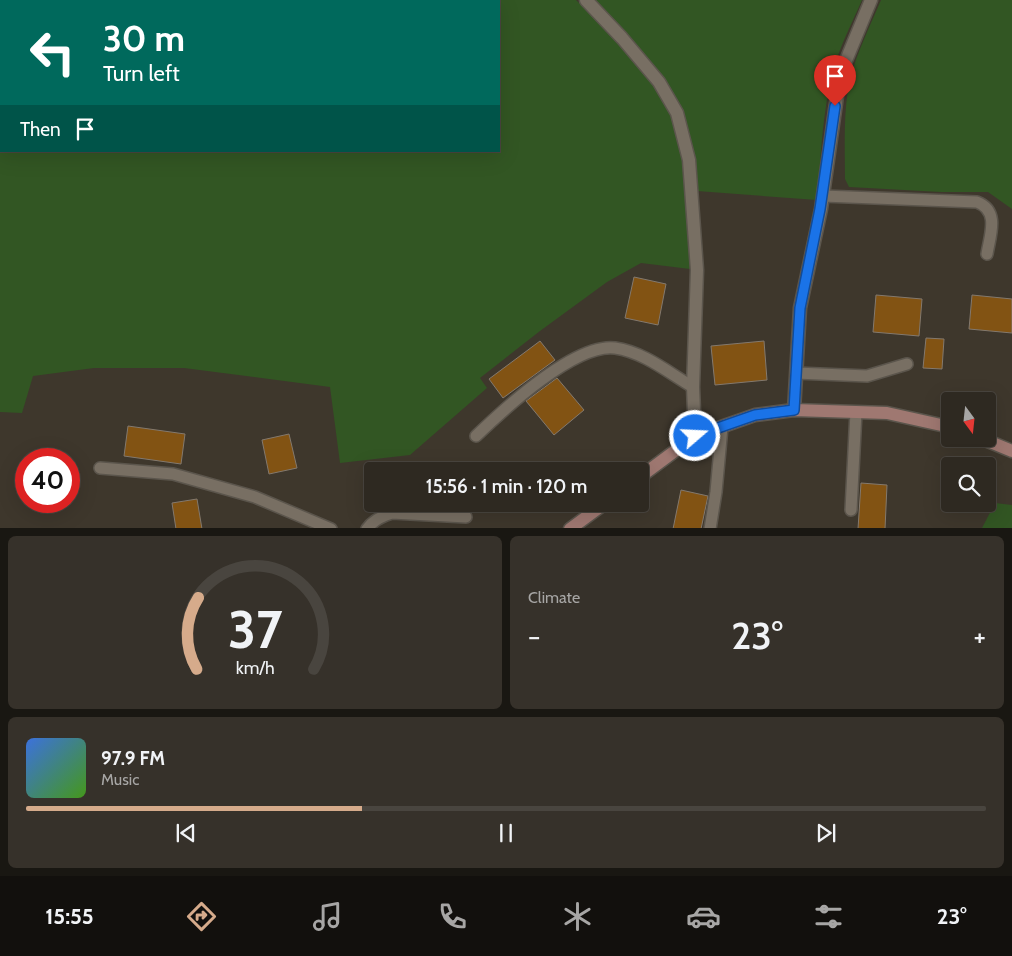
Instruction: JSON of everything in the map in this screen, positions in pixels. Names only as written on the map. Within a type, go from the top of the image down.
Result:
[{"type":"street","points":[[586,0],[622,38],[659,82],[677,113],[689,160],[697,270],[693,387],[695,436]]},
{"type":"street","points":[[794,410],[800,308],[823,196],[840,75],[871,0]]},
{"type":"street","points":[[649,471],[695,436],[755,415],[794,410],[887,413],[941,425]]},
{"type":"street","points":[[996,444],[1012,451]]},
{"type":"street","points":[[570,528],[593,512]]},
{"type":"lane","points":[[823,196],[977,202],[984,204],[991,211],[993,220],[987,254]]},
{"type":"lane","points":[[476,436],[506,407],[570,361],[586,352],[614,348],[637,354],[693,387]]},
{"type":"lane","points":[[796,373],[867,376],[907,364]]},
{"type":"lane","points":[[851,510],[856,412]]},
{"type":"lane","points":[[710,528],[716,492],[722,427]]},
{"type":"lane","points":[[100,468],[172,474],[255,497],[331,528]]},
{"type":"lane","points":[[367,528],[381,516],[392,513],[466,517]]},
{"type":"green space","points":[[500,0],[576,0],[630,53],[673,117],[680,142],[687,201],[690,269],[641,263],[607,282],[480,378],[487,388],[410,455],[340,463],[330,387],[184,368],[94,368],[33,376],[22,413],[0,412],[0,152],[500,152]]},
{"type":"green space","points":[[592,0],[862,0],[839,53],[829,87],[822,136],[817,200],[697,191],[695,167],[686,121],[680,105],[631,38]]},
{"type":"green space","points":[[881,0],[1012,0],[1012,209],[988,192],[941,192],[849,187],[845,179],[845,129],[846,103],[850,79],[856,59]]},
{"type":"green space","points":[[996,503],[1012,505],[1012,528],[982,528],[990,512],[996,512]]},
{"type":"building","points":[[634,277],[666,284],[658,325],[625,318]]},
{"type":"building","points":[[876,295],[922,299],[919,336],[873,332]]},
{"type":"building","points":[[972,295],[1012,299],[1012,333],[969,329]]},
{"type":"building","points":[[926,338],[944,339],[942,369],[923,368]]},
{"type":"building","points":[[540,341],[555,360],[503,398],[489,379]]},
{"type":"building","points":[[764,341],[767,380],[715,385],[711,346]]},
{"type":"building","points":[[557,378],[584,410],[554,435],[526,401]]},
{"type":"building","points":[[128,426],[185,434],[181,464],[124,456]]},
{"type":"building","points":[[289,434],[297,468],[269,474],[262,440]]},
{"type":"building","points":[[861,483],[887,485],[885,528],[858,528]]},
{"type":"building","points":[[681,490],[708,496],[701,528],[673,528]]},
{"type":"building","points":[[197,499],[202,528],[176,528],[172,503]]},
{"type":"route","points":[[695,436],[755,415],[794,410],[800,308],[820,209],[835,106]]}]
